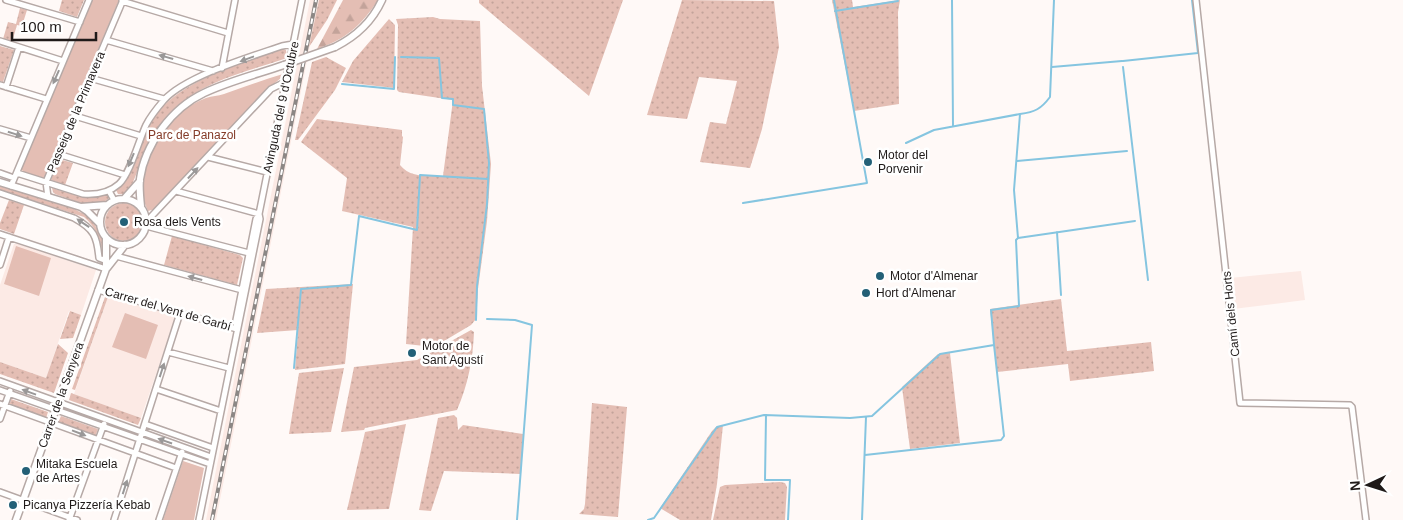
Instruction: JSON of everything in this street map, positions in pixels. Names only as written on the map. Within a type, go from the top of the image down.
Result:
[{"type":"street","points":[[6,0],[80,22]]},
{"type":"street","points":[[11,186],[89,0]]},
{"type":"street","points":[[222,68],[235,0]]},
{"type":"street","name":"Avinguda del 9 d'Octubre","points":[[199,520],[237,328],[240,321],[282,93],[302,0]]},
{"type":"street","points":[[146,223],[141,206],[140,180],[152,145],[168,121],[178,111],[203,93],[335,47],[352,38],[366,25],[382,0]]},
{"type":"street","name":"Camí dels Horts","points":[[1196,0],[1240,403],[1350,405],[1352,407],[1366,520]]},
{"type":"street","points":[[122,1],[228,33]]},
{"type":"street","name":"Passeig de la Primavera","points":[[48,197],[46,182],[122,1]]},
{"type":"street","points":[[106,40],[213,71]]},
{"type":"street","points":[[0,41],[63,60]]},
{"type":"street","points":[[0,173],[46,182],[83,194],[109,191],[119,184],[125,175],[147,123],[164,99],[192,80],[213,71],[282,46],[293,44]]},
{"type":"street","points":[[6,87],[19,47]]},
{"type":"street","points":[[90,78],[164,99]]},
{"type":"street","points":[[141,206],[132,200],[124,199],[114,200],[107,205],[103,211],[100,224],[106,238],[118,245],[125,245],[138,240],[143,234],[146,223],[274,87],[285,82]]},
{"type":"street","points":[[0,85],[46,99]]},
{"type":"street","points":[[274,87],[282,93]]},
{"type":"street","points":[[74,116],[141,136]]},
{"type":"street","points":[[0,129],[31,138]]},
{"type":"street","points":[[58,154],[125,175]]},
{"type":"street","points":[[208,157],[267,172]]},
{"type":"street","points":[[124,199],[140,180]]},
{"type":"street","points":[[0,182],[81,207],[100,224]]},
{"type":"street","points":[[109,191],[114,200]]},
{"type":"street","points":[[176,191],[259,214]]},
{"type":"street","points":[[0,193],[84,223],[94,234],[99,258],[107,260]]},
{"type":"street","points":[[81,207],[107,205]]},
{"type":"street","name":"Avinguda del 9 d'Octubre","points":[[237,328],[236,320],[256,219],[259,214]]},
{"type":"street","points":[[146,223],[249,253]]},
{"type":"street","points":[[0,234],[106,270]]},
{"type":"street","points":[[0,265],[9,237]]},
{"type":"street","name":"Carrer de la Senyera","points":[[106,238],[106,270]]},
{"type":"street","name":"Carrer de la Senyera","points":[[16,520],[98,290],[106,270],[125,245]]},
{"type":"street","points":[[116,256],[242,290]]},
{"type":"street","name":"Carrer del Vent de Garbí","points":[[98,290],[237,328]]},
{"type":"street","points":[[114,520],[180,313]]},
{"type":"street","points":[[168,352],[229,368]]},
{"type":"street","points":[[0,381],[104,426],[210,464]]},
{"type":"street","points":[[0,419],[2,405],[12,385]]},
{"type":"street","points":[[156,389],[221,411]]},
{"type":"street","points":[[0,390],[106,419],[211,457]]},
{"type":"street","points":[[2,405],[176,468]]},
{"type":"street","points":[[69,519],[106,419]]},
{"type":"street","points":[[145,424],[213,448]]},
{"type":"street","points":[[159,520],[184,448]]},
{"type":"street","points":[[0,492],[69,519],[77,520]]},
{"type":"shaded area","points":[[310,0],[319,0],[216,520],[206,520]]},
{"type":"shaded area","points":[[14,244],[96,270],[81,315],[69,311],[46,378],[0,362],[0,285]]},
{"type":"shaded area","points":[[1301,271],[1305,300],[1233,309],[1230,278]]},
{"type":"shaded area","points":[[108,297],[176,316],[141,418],[74,394]]},
{"type":"green space","points":[[62,0],[84,0],[77,17],[59,11]]},
{"type":"green space","points":[[92,0],[119,0],[44,178],[23,172],[21,168]]},
{"type":"green space","points":[[319,0],[337,0],[327,20],[309,47]]},
{"type":"green space","points":[[343,0],[378,0],[359,24],[345,36],[317,49]]},
{"type":"green space","points":[[479,0],[623,0],[589,96],[479,3]]},
{"type":"green space","points":[[682,0],[774,1],[779,47],[762,129],[750,168],[700,162],[710,122],[726,124],[737,81],[699,77],[687,119],[647,115]]},
{"type":"green space","points":[[832,0],[852,0],[853,7],[900,0],[898,12],[899,104],[854,111]]},
{"type":"green space","points":[[20,8],[27,10],[22,26],[17,25],[12,42],[3,39],[8,22],[16,24]]},
{"type":"green space","points":[[433,17],[480,21],[482,86],[491,164],[487,221],[476,319],[471,325],[434,347],[406,344],[413,227],[342,211],[347,178],[301,142],[317,119],[402,130],[400,165],[414,174],[443,176],[453,100],[399,92],[397,90],[398,25],[396,19]]},
{"type":"green space","points":[[389,19],[395,25],[394,88],[342,82],[353,61]]},
{"type":"green space","points":[[0,46],[14,50],[3,82],[0,81]]},
{"type":"green space","points":[[283,49],[286,50],[287,58],[227,78],[192,95],[176,107],[162,122],[150,141],[127,194],[118,194],[116,190],[124,183],[150,124],[166,104],[180,93],[213,74]]},
{"type":"green space","points":[[326,57],[346,68],[335,90],[298,140],[295,140],[312,62]]},
{"type":"green space","name":"Parc de Panazol","points":[[283,74],[155,209],[148,211],[143,193],[143,180],[146,168],[157,142],[170,124],[186,109],[206,98],[224,94]]},
{"type":"green space","points":[[59,159],[73,163],[65,185],[51,180]]},
{"type":"green space","points":[[0,185],[74,209],[90,217],[104,240],[103,255],[97,234],[84,217],[0,190]]},
{"type":"green space","points":[[52,188],[80,196],[108,194],[109,198],[97,204],[83,203],[55,194]]},
{"type":"green space","points":[[9,200],[24,205],[14,234],[0,229],[0,223]]},
{"type":"green space","points":[[124,203],[137,209],[143,222],[137,235],[124,241],[111,235],[105,222],[111,209]]},
{"type":"green space","points":[[172,236],[240,255],[243,258],[237,285],[164,265]]},
{"type":"green space","points":[[16,246],[51,258],[39,296],[4,284]]},
{"type":"green space","points":[[353,284],[345,364],[295,370],[298,330],[257,333],[266,289]]},
{"type":"green space","points":[[105,297],[108,297],[75,390],[72,389]]},
{"type":"green space","points":[[1061,299],[1067,351],[1151,342],[1154,371],[1070,381],[1068,364],[997,372],[990,309]]},
{"type":"green space","points":[[70,311],[81,315],[73,338],[60,339]]},
{"type":"green space","points":[[125,313],[158,325],[146,359],[112,347]]},
{"type":"green space","points":[[471,330],[474,332],[471,362],[457,410],[365,428],[364,430],[341,432],[354,367],[417,360]]},
{"type":"green space","points":[[58,344],[68,353],[54,393],[0,374],[0,362],[46,378]]},
{"type":"green space","points":[[950,353],[960,443],[910,449],[902,387],[938,354]]},
{"type":"green space","points":[[344,368],[331,432],[289,434],[299,373]]},
{"type":"green space","points":[[71,393],[141,418],[138,425],[69,400]]},
{"type":"green space","points":[[11,399],[48,412],[46,418],[9,406]]},
{"type":"green space","points":[[592,403],[627,407],[618,517],[579,514],[584,509],[585,504]]},
{"type":"green space","points":[[454,415],[457,418],[458,430],[463,425],[523,434],[521,474],[444,471],[431,511],[419,510],[438,418]]},
{"type":"green space","points":[[61,416],[98,429],[95,437],[58,423]]},
{"type":"green space","points":[[406,424],[389,509],[347,510],[365,432]]},
{"type":"green space","points":[[723,425],[711,520],[680,520],[660,508],[712,431],[716,427]]},
{"type":"green space","points":[[183,461],[204,468],[194,520],[163,520]]},
{"type":"green space","points":[[785,483],[787,487],[785,520],[713,520],[720,487],[725,485]]},
{"type":"waterway","points":[[743,203],[867,183],[834,0]]},
{"type":"waterway","points":[[952,0],[953,126]]},
{"type":"waterway","points":[[648,520],[654,518],[717,427],[764,415],[850,418],[872,416],[940,354],[994,345],[991,310],[1019,306],[1016,240],[1018,238],[1014,190],[1020,114],[1037,109],[1050,97],[1054,0]]},
{"type":"waterway","points":[[1123,61],[1198,53],[1192,0]]},
{"type":"waterway","points":[[835,11],[898,1]]},
{"type":"waterway","points":[[342,84],[394,89],[395,57]]},
{"type":"waterway","points":[[401,57],[439,58],[442,98],[453,99],[453,105],[484,109],[489,163],[487,204],[477,286],[476,320]]},
{"type":"waterway","points":[[1052,67],[1122,61]]},
{"type":"waterway","points":[[1123,67],[1148,280]]},
{"type":"waterway","points":[[906,143],[934,130],[1020,114]]},
{"type":"waterway","points":[[1017,161],[1127,151]]},
{"type":"waterway","points":[[294,368],[301,289],[351,285],[359,216],[417,230],[420,175],[488,179]]},
{"type":"waterway","points":[[1018,238],[1135,221]]},
{"type":"waterway","points":[[1057,232],[1061,295]]},
{"type":"waterway","points":[[487,319],[515,320],[532,325],[517,520]]},
{"type":"waterway","points":[[865,455],[1001,440],[1004,436],[994,345]]},
{"type":"waterway","points":[[766,415],[765,480],[790,480],[788,520]]},
{"type":"waterway","points":[[862,520],[866,417]]},
{"type":"railway","points":[[212,520],[316,0]]},
{"type":"place","name":"Motor del Porvenir","points":[[868,162]]},
{"type":"place","name":"Rosa dels Vents","points":[[124,222]]},
{"type":"place","name":"Motor d'Almenar","points":[[880,276]]},
{"type":"place","name":"Hort d'Almenar","points":[[866,293]]},
{"type":"place","name":"Motor de Sant Agustí","points":[[412,353]]},
{"type":"place","name":"Mitaka Escuela de Artes","points":[[26,471]]},
{"type":"place","name":"Picanya Pizzería Kebab","points":[[13,505]]}]
